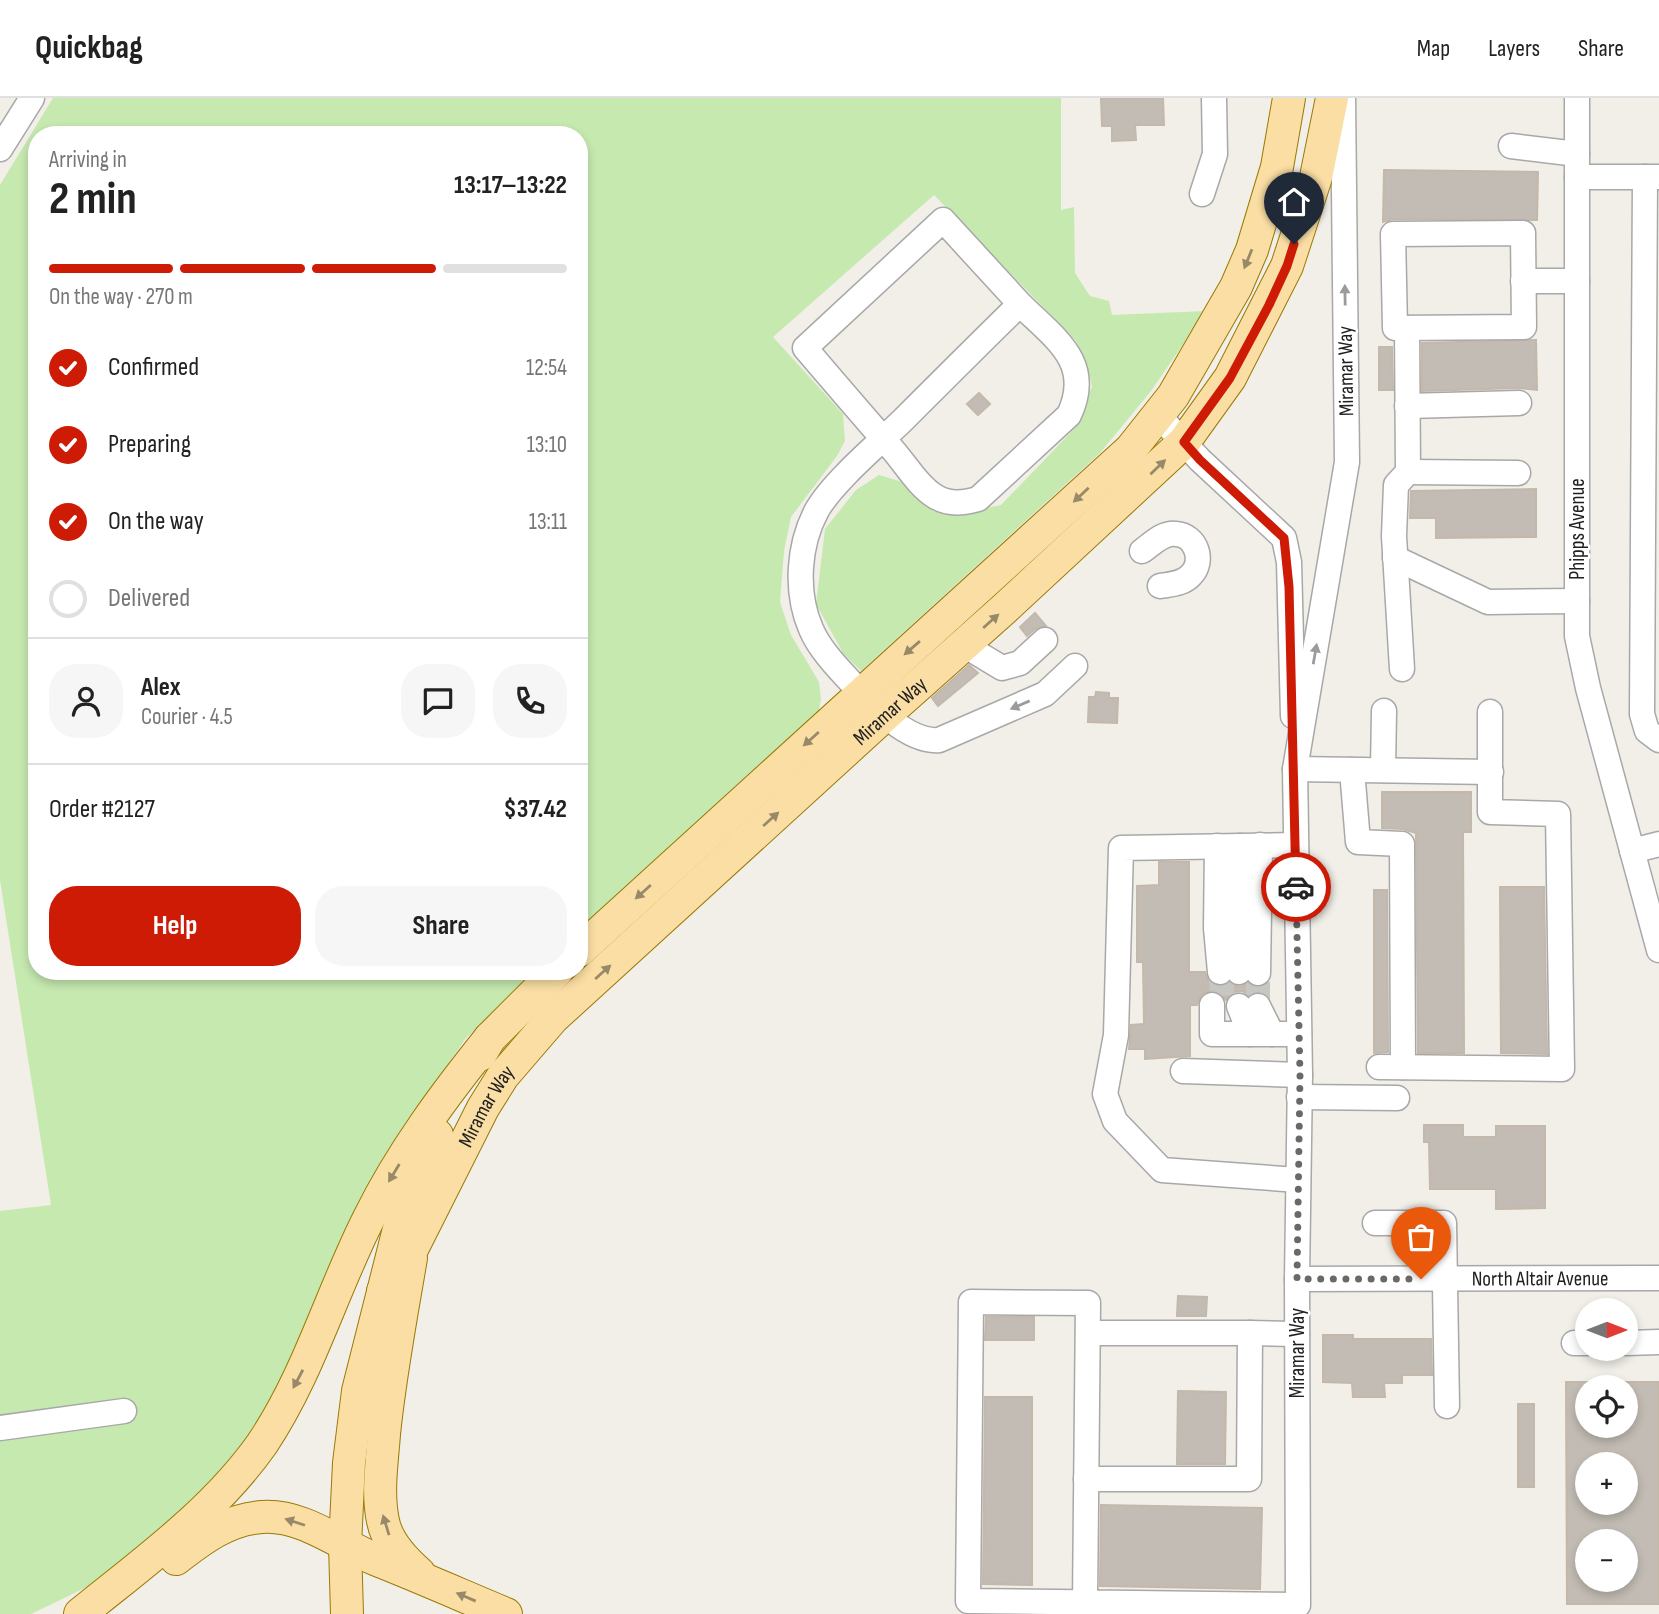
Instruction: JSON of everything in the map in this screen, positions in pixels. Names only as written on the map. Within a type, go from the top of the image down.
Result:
[{"type":"main road","name":"Miramar Way","points":[[588,943],[1131,449],[1173,396],[1236,287],[1247,262],[1277,167],[1289,98]]},
{"type":"main road","name":"Miramar Way","points":[[383,1291],[413,1247],[483,1108],[503,1076],[563,1009],[1184,442],[1230,378],[1287,266],[1315,177],[1332,98]]},
{"type":"main road","name":"Miramar Way","points":[[347,1614],[345,1545],[349,1463],[358,1391],[405,1205],[438,1134],[490,1038],[548,980]]},
{"type":"main road","points":[[81,1614],[205,1509],[233,1480],[261,1444],[304,1368],[354,1250],[388,1182],[451,1087],[490,1038]]},
{"type":"main road","points":[[413,1247],[390,1376],[381,1465],[381,1498],[383,1522],[400,1557],[425,1579]]},
{"type":"main road","points":[[81,1614],[138,1587],[206,1536],[242,1520],[263,1517],[285,1519],[310,1527],[345,1545],[506,1614]]},
{"type":"street","points":[[0,149],[32,98]]},
{"type":"street","points":[[1202,194],[1215,154],[1214,98]]},
{"type":"street","name":"Miramar Way","points":[[1085,1602],[1298,1605],[1297,1279],[1300,1086],[1295,769],[1347,462],[1343,98]]},
{"type":"street","name":"Phipps Avenue","points":[[1577,98],[1577,636],[1659,950]]},
{"type":"street","points":[[1511,146],[1577,166],[1652,177],[1642,714],[1647,731],[1659,740]]},
{"type":"street","points":[[943,220],[1070,356],[1076,370],[1078,386],[1075,401],[1069,415],[978,499],[964,503],[937,497],[883,439],[804,348],[943,220]]},
{"type":"street","points":[[1523,233],[1523,282],[1524,327],[1395,328],[1393,234],[1523,233]]},
{"type":"street","points":[[1523,282],[1577,281]]},
{"type":"street","points":[[964,645],[1002,668],[1020,663],[1040,645],[1068,673],[1045,694],[939,740],[928,741],[917,737],[885,715],[861,693],[834,664],[811,629],[800,589],[803,548],[818,509],[844,477],[1020,304]]},
{"type":"street","points":[[1402,668],[1395,558],[1396,485],[1408,472],[1407,328]]},
{"type":"street","points":[[1408,406],[1519,403]]},
{"type":"street","points":[[1158,415],[1200,460],[1284,538],[1289,562],[1295,769],[1491,772]]},
{"type":"street","points":[[1408,472],[1518,473]]},
{"type":"street","points":[[1142,551],[1163,536],[1176,534],[1189,538],[1195,546],[1198,563],[1192,575],[1183,581],[1160,586]]},
{"type":"street","points":[[1395,558],[1488,602],[1577,601]]},
{"type":"street","points":[[1383,770],[1384,711]]},
{"type":"street","points":[[1352,770],[1357,842],[1402,844],[1391,1067],[1562,1069],[1558,814],[1490,812],[1490,712]]},
{"type":"street","points":[[1632,851],[1659,844]]},
{"type":"street","points":[[1295,845],[1121,848],[1116,1035],[1105,1094],[1115,1121],[1162,1170],[1298,1180]]},
{"type":"street","points":[[1233,846],[1234,972],[1233,846]]},
{"type":"street","points":[[1240,1073],[1242,1034],[1236,1006],[1242,1034]]},
{"type":"street","points":[[1242,1034],[1299,1034]]},
{"type":"street","points":[[1183,1071],[1240,1073],[1300,1086],[1397,1098]]},
{"type":"street","points":[[1376,1223],[1444,1223],[1447,1406]]},
{"type":"street","name":"North Altair Avenue","points":[[1297,1279],[1659,1278]]},
{"type":"street","points":[[971,1302],[1088,1303],[1088,1333],[1085,1602],[968,1601],[971,1302]]},
{"type":"street","points":[[1088,1333],[1297,1334]]},
{"type":"street","points":[[1086,1479],[1250,1479],[1250,1334]]},
{"type":"street","points":[[1638,1343],[1659,1342]]},
{"type":"street","points":[[0,1428],[124,1412]]},
{"type":"green space","points":[[53,98],[1061,98],[1061,210],[1074,207],[1075,273],[1090,296],[1109,301],[1112,315],[1206,311],[1151,391],[1100,453],[861,671],[843,653],[816,604],[825,529],[856,490],[879,475],[906,483],[934,512],[967,512],[1001,505],[1075,428],[1092,386],[1086,362],[1076,341],[934,195],[773,337],[843,414],[845,441],[837,456],[791,517],[784,551],[780,602],[791,635],[819,682],[821,699],[817,721],[588,928],[588,126],[36,126]]},
{"type":"green space","points":[[28,139],[28,980],[530,980],[466,1038],[390,1148],[293,1372],[235,1466],[89,1586],[31,1614],[0,1614],[0,1211],[51,1205],[0,880],[0,185]]},
{"type":"building","points":[[1101,98],[1163,98],[1164,125],[1135,125],[1136,140],[1112,141],[1112,126],[1102,126]]},
{"type":"building","points":[[1384,170],[1538,172],[1537,220],[1393,219],[1383,222]]},
{"type":"building","points":[[1536,340],[1537,390],[1519,388],[1422,391],[1422,343]]},
{"type":"building","points":[[1379,347],[1392,347],[1393,390],[1379,390]]},
{"type":"building","points":[[979,393],[990,404],[978,415],[967,404]]},
{"type":"building","points":[[1536,489],[1536,537],[1436,538],[1436,518],[1410,518],[1411,491]]},
{"type":"building","points":[[1035,613],[1046,626],[1035,629],[1027,636],[1020,627]]},
{"type":"building","points":[[969,665],[978,673],[938,706],[932,698]]},
{"type":"building","points":[[1096,692],[1109,693],[1109,698],[1118,698],[1117,723],[1088,722],[1089,697],[1095,697]]},
{"type":"building","points":[[1382,792],[1471,792],[1471,832],[1463,832],[1464,1053],[1418,1053],[1416,833],[1382,828]]},
{"type":"building","points":[[1159,862],[1189,862],[1189,972],[1205,972],[1214,986],[1222,987],[1230,983],[1240,987],[1248,983],[1257,988],[1261,987],[1261,992],[1249,995],[1242,991],[1234,992],[1226,1000],[1219,992],[1205,992],[1197,1005],[1190,1005],[1190,1056],[1145,1059],[1145,1049],[1129,1049],[1131,1025],[1144,1024],[1143,962],[1137,962],[1137,886],[1159,885]]},
{"type":"building","points":[[1500,887],[1544,887],[1547,1054],[1501,1053]]},
{"type":"building","points":[[1374,890],[1387,890],[1388,1052],[1374,1053]]},
{"type":"building","points":[[1424,1125],[1463,1125],[1463,1137],[1496,1137],[1496,1126],[1545,1126],[1545,1208],[1496,1209],[1496,1189],[1430,1189],[1429,1142],[1424,1142]]},
{"type":"building","points":[[1178,1296],[1207,1297],[1206,1316],[1177,1316]]},
{"type":"building","points":[[986,1317],[1034,1317],[1034,1340],[985,1340]]},
{"type":"building","points":[[1323,1335],[1353,1335],[1353,1339],[1431,1339],[1432,1375],[1402,1375],[1402,1383],[1384,1383],[1385,1397],[1353,1397],[1352,1383],[1323,1382]]},
{"type":"building","points":[[1566,1382],[1575,1382],[1575,1438],[1638,1438],[1638,1382],[1659,1382],[1659,1604],[1567,1604]]},
{"type":"building","points":[[1178,1391],[1226,1392],[1225,1464],[1177,1464]]},
{"type":"building","points":[[985,1397],[1032,1397],[1032,1585],[983,1584]]},
{"type":"building","points":[[1518,1404],[1534,1404],[1534,1487],[1518,1487]]},
{"type":"building","points":[[1101,1505],[1262,1508],[1260,1589],[1100,1586]]},
{"type":"tunnel","points":[[1220,972],[1224,1006]]},
{"type":"tunnel","points":[[1258,973],[1258,1006]]},
{"type":"way so far","points":[[1296,887],[1300,1075],[1297,1279],[1421,1279]]},
{"type":"route","points":[[1294,244],[1269,305],[1230,378],[1184,442],[1284,538],[1289,562],[1296,887]]}]
